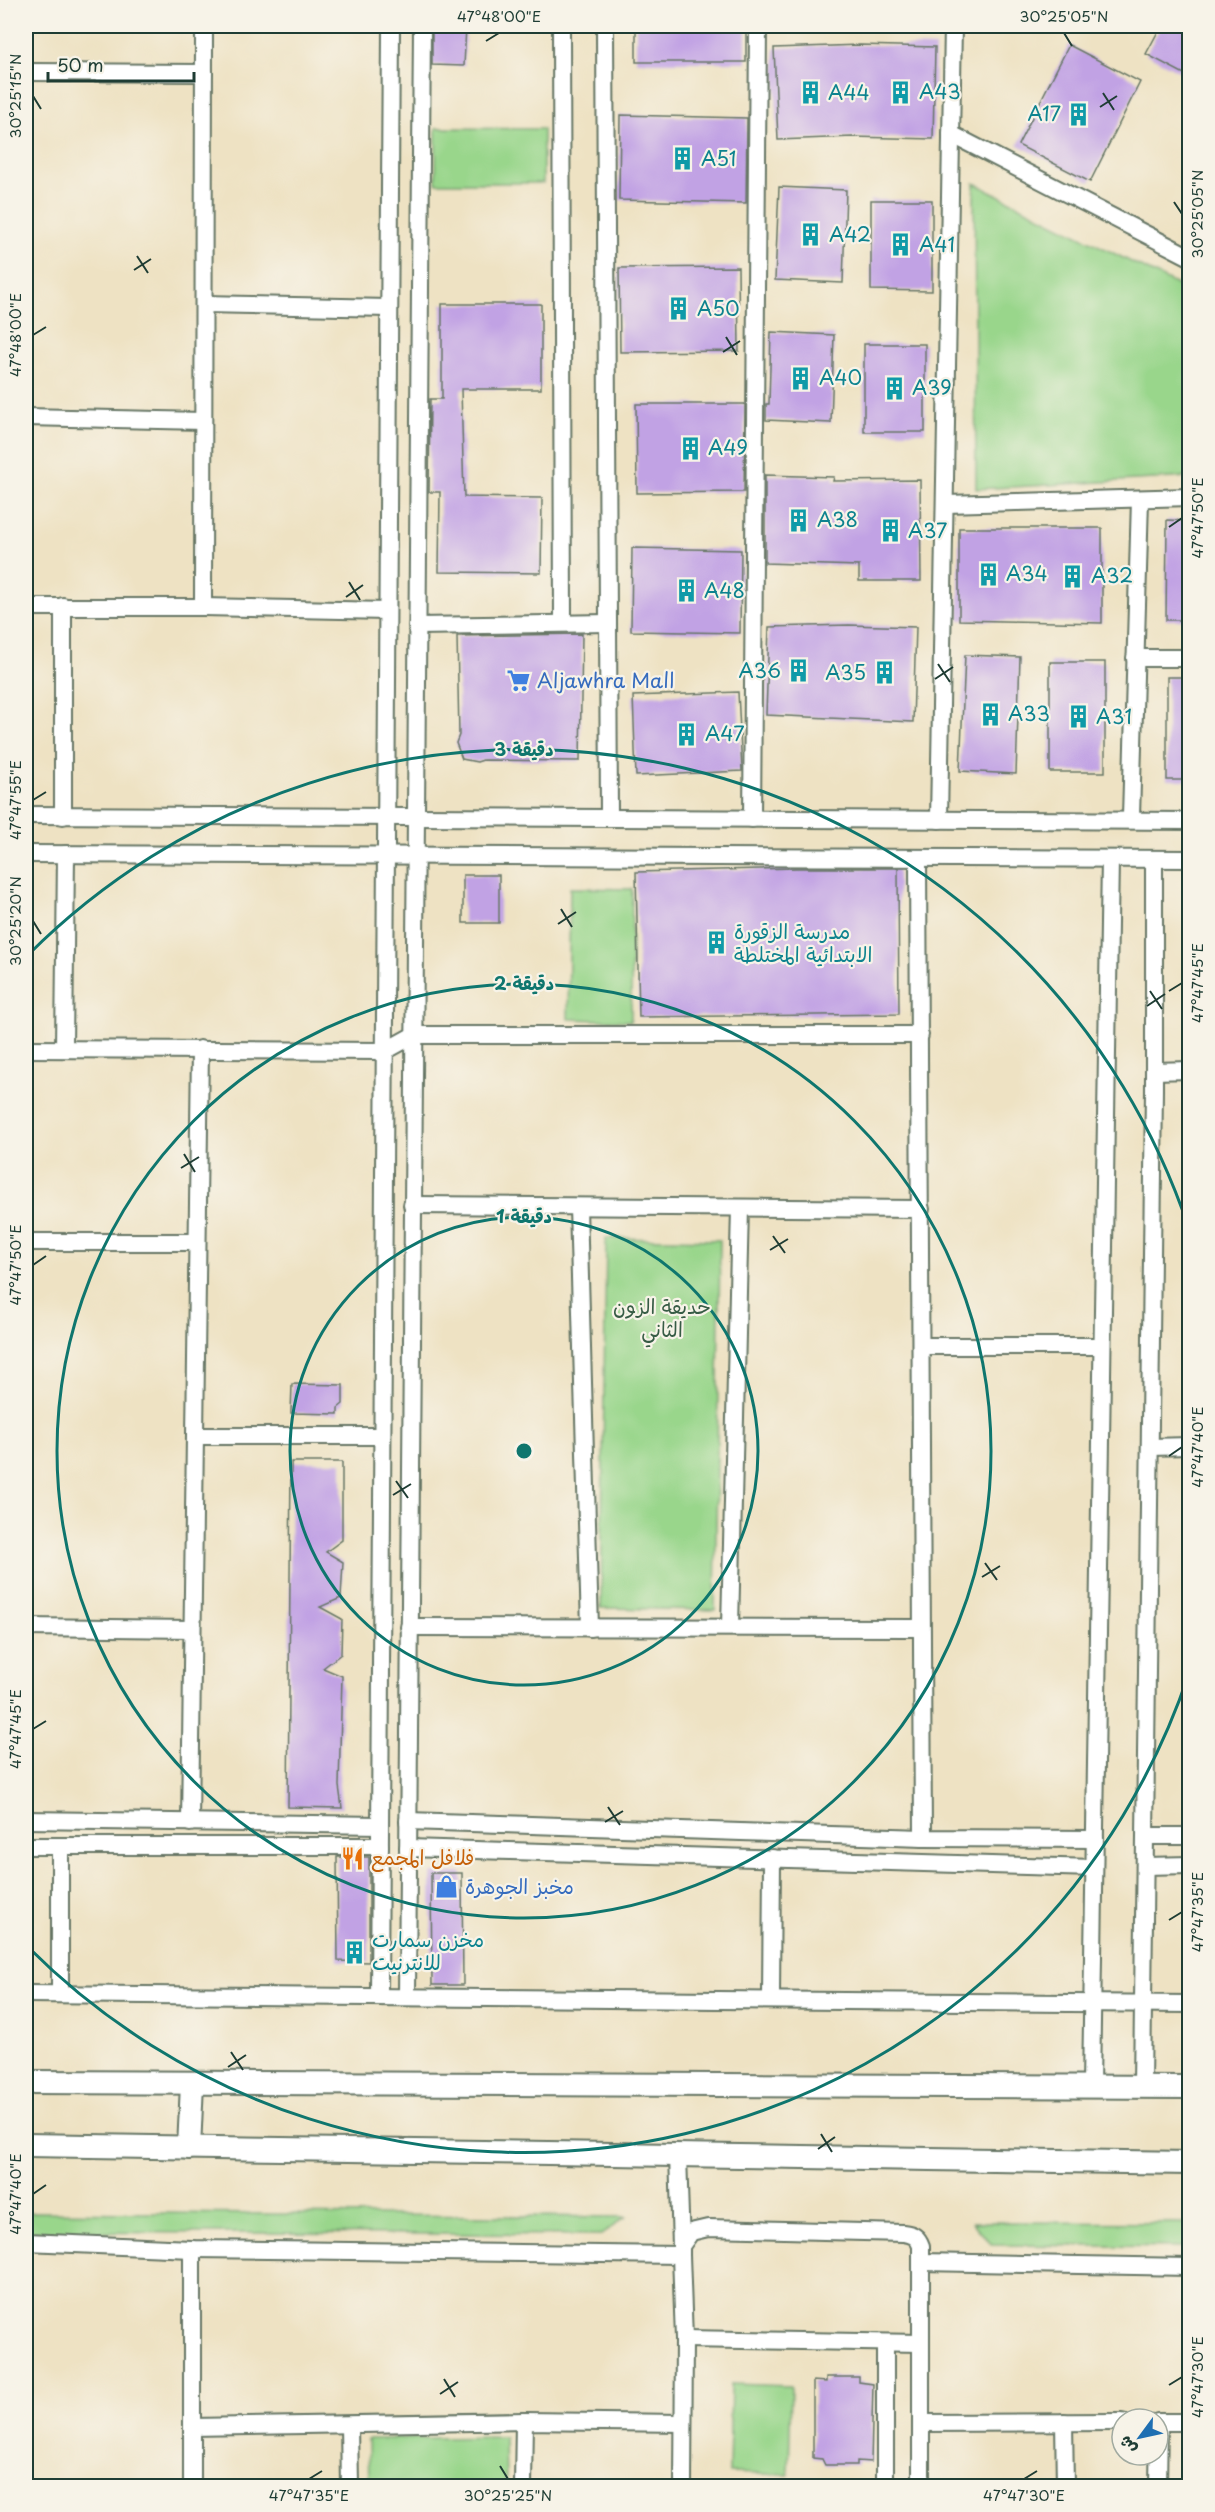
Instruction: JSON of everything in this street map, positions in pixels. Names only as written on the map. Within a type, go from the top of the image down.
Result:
[{"type":"main road","points":[[26,2082],[1190,2086]]},
{"type":"main road","points":[[189,2148],[192,2084]]},
{"type":"main road","points":[[26,2145],[1190,2163]]},
{"type":"street","points":[[203,607],[204,26]]},
{"type":"street","points":[[378,1996],[391,26]]},
{"type":"street","points":[[406,1997],[422,26]]},
{"type":"street","points":[[561,26],[563,623]]},
{"type":"street","points":[[605,26],[609,818]]},
{"type":"street","points":[[752,819],[758,26]]},
{"type":"street","points":[[939,820],[954,26]]},
{"type":"street","points":[[26,72],[204,73]]},
{"type":"street","points":[[951,134],[1190,257]]},
{"type":"street","points":[[204,304],[389,308]]},
{"type":"street","points":[[26,417],[203,421]]},
{"type":"street","points":[[946,504],[1190,497]]},
{"type":"street","points":[[1131,817],[1140,499]]},
{"type":"street","points":[[63,606],[63,816]]},
{"type":"street","points":[[26,607],[203,607],[387,611]]},
{"type":"street","points":[[417,626],[608,623]]},
{"type":"street","points":[[1135,658],[1190,658]]},
{"type":"street","points":[[26,815],[1190,821]]},
{"type":"street","points":[[26,854],[1190,859]]},
{"type":"street","points":[[64,1049],[66,854]]},
{"type":"street","points":[[918,858],[922,1838]]},
{"type":"street","points":[[1091,2086],[1110,859]]},
{"type":"street","points":[[1142,2086],[1154,1071],[1154,859]]},
{"type":"street","points":[[26,1049],[385,1051],[414,1035],[920,1035]]},
{"type":"street","points":[[189,1822],[200,1049]]},
{"type":"street","points":[[1154,1071],[1190,1070]]},
{"type":"street","points":[[412,1205],[921,1209]]},
{"type":"street","points":[[578,1207],[590,1628]]},
{"type":"street","points":[[730,1627],[740,1208]]},
{"type":"street","points":[[26,1242],[197,1242]]},
{"type":"street","points":[[921,1346],[1102,1346]]},
{"type":"street","points":[[195,1436],[382,1436]]},
{"type":"street","points":[[1150,1447],[1190,1446]]},
{"type":"street","points":[[26,1627],[192,1629]]},
{"type":"street","points":[[409,1627],[921,1628]]},
{"type":"street","points":[[26,1820],[189,1822],[380,1836]]},
{"type":"street","points":[[26,1846],[60,1847],[380,1836],[1095,1839]]},
{"type":"street","points":[[408,1836],[772,1858],[1094,1868]]},
{"type":"street","points":[[1146,1836],[1190,1836]]},
{"type":"street","points":[[60,1847],[60,1994]]},
{"type":"street","points":[[771,1999],[772,1858]]},
{"type":"street","points":[[1145,1866],[1190,1865]]},
{"type":"street","points":[[26,1994],[1190,2004]]},
{"type":"street","points":[[678,2155],[684,2339],[683,2487]]},
{"type":"street","points":[[681,2251],[684,2238],[699,2229],[903,2232],[915,2236],[919,2240],[921,2262],[921,2487]]},
{"type":"street","points":[[26,2242],[192,2249],[681,2251]]},
{"type":"street","points":[[192,2249],[192,2487]]},
{"type":"street","points":[[921,2262],[1190,2267]]},
{"type":"street","points":[[684,2339],[921,2343]]},
{"type":"street","points":[[885,2344],[885,2487]]},
{"type":"street","points":[[192,2427],[524,2421],[683,2422]]},
{"type":"street","points":[[523,2487],[524,2421]]},
{"type":"street","points":[[1064,2422],[1065,2487]]},
{"type":"street","points":[[921,2423],[1110,2422]]},
{"type":"street","points":[[1170,2422],[1190,2422]]},
{"type":"street","points":[[349,2425],[350,2487]]},
{"type":"street","points":[[1158,2467],[1158,2487]]},
{"type":"green space","points":[[436,128],[543,129],[543,183],[436,183]]},
{"type":"green space","points":[[974,183],[1189,291],[1189,477],[976,489]]},
{"type":"green space","points":[[570,888],[632,889],[631,1021],[568,1019]]},
{"type":"green space","name":"حديقة الزون الثاني","points":[[606,1238],[720,1240],[715,1610],[601,1608]]},
{"type":"green space","points":[[26,2212],[626,2217],[601,2235],[26,2232]]},
{"type":"green space","points":[[972,2222],[1189,2223],[1189,2247],[992,2245]]},
{"type":"green space","points":[[731,2384],[791,2386],[789,2475],[729,2473]]},
{"type":"green space","points":[[505,2437],[506,2486],[369,2486],[368,2439]]},
{"type":"building","points":[[432,26],[466,26],[464,66],[432,65]]},
{"type":"building","points":[[636,26],[746,26],[746,62],[636,62]]},
{"type":"building","points":[[1161,26],[1190,26],[1190,77],[1146,54]]},
{"type":"building","points":[[860,45],[935,47],[933,139],[853,137],[778,140],[774,48]]},
{"type":"building","name":"A17","points":[[1069,45],[1140,82],[1090,182],[1018,145]]},
{"type":"building","name":"A51","points":[[620,115],[747,118],[746,203],[619,200]]},
{"type":"building","name":"A42","points":[[779,187],[846,190],[843,283],[775,280]]},
{"type":"building","name":"A41","points":[[871,200],[932,200],[932,291],[871,290]]},
{"type":"building","name":"A50","points":[[738,267],[739,351],[620,352],[619,268]]},
{"type":"building","points":[[442,304],[541,304],[541,389],[461,389],[464,497],[542,498],[541,573],[439,572],[440,492],[429,492],[430,399],[442,399]]},
{"type":"building","name":"A40","points":[[771,332],[834,335],[831,423],[766,420],[766,404],[769,404]]},
{"type":"building","name":"A39","points":[[864,344],[925,344],[925,432],[864,432]]},
{"type":"building","name":"A49","points":[[636,404],[745,404],[744,492],[637,493]]},
{"type":"building","points":[[765,475],[834,477],[833,481],[920,480],[921,581],[859,581],[859,566],[765,563]]},
{"type":"building","points":[[1167,520],[1190,521],[1190,620],[1166,620]]},
{"type":"building","points":[[959,528],[1102,528],[1102,623],[959,620]]},
{"type":"building","name":"A48","points":[[632,548],[741,550],[740,633],[631,631]]},
{"type":"building","points":[[849,625],[916,627],[913,722],[766,715],[769,627]]},
{"type":"building","name":"Aljawhra Mall","points":[[582,634],[580,761],[483,760],[477,762],[462,759],[456,743],[459,735],[457,636]]},
{"type":"building","name":"A33","points":[[965,655],[1020,657],[1016,774],[960,771]]},
{"type":"building","name":"A31","points":[[1050,662],[1105,662],[1105,772],[1050,772]]},
{"type":"building","points":[[1167,677],[1190,677],[1190,780],[1167,780]]},
{"type":"building","name":"A47","points":[[738,692],[742,771],[636,776],[633,696]]},
{"type":"building","points":[[898,868],[899,1014],[639,1017],[636,872]]},
{"type":"building","points":[[463,875],[499,875],[499,923],[463,923]]},
{"type":"building","points":[[292,1384],[343,1385],[343,1404],[338,1408],[338,1414],[291,1413]]},
{"type":"building","points":[[291,1462],[342,1462],[342,1540],[326,1552],[343,1562],[341,1598],[320,1607],[342,1619],[341,1654],[323,1668],[342,1676],[339,1786],[342,1808],[288,1807]]},
{"type":"building","points":[[337,1857],[369,1857],[369,1962],[338,1961]]},
{"type":"building","points":[[431,1873],[462,1873],[463,1985],[432,1985]]},
{"type":"building","points":[[826,2377],[859,2377],[859,2382],[873,2384],[871,2462],[857,2461],[857,2465],[825,2465],[822,2459],[813,2458],[813,2381],[826,2382]]},
{"type":"place","name":"A43","points":[[901,92]]},
{"type":"place","name":"A44","points":[[810,93]]},
{"type":"place","name":"A17","points":[[1079,114]]},
{"type":"place","name":"A51","points":[[683,159]]},
{"type":"place","name":"A42","points":[[811,235]]},
{"type":"place","name":"A41","points":[[901,245]]},
{"type":"place","name":"A50","points":[[679,309]]},
{"type":"place","name":"A40","points":[[801,378]]},
{"type":"place","name":"A39","points":[[894,388]]},
{"type":"place","name":"A49","points":[[690,448]]},
{"type":"place","name":"A38","points":[[799,520]]},
{"type":"place","name":"A37","points":[[890,531]]},
{"type":"place","name":"A34","points":[[988,574]]},
{"type":"place","name":"A32","points":[[1073,576]]},
{"type":"place","name":"A48","points":[[686,591]]},
{"type":"place","name":"A36","points":[[799,671]]},
{"type":"place","name":"A35","points":[[884,673]]},
{"type":"place","name":"Aljawhra Mall","points":[[519,681]]},
{"type":"place","name":"A33","points":[[990,714]]},
{"type":"place","name":"A31","points":[[1078,717]]},
{"type":"place","name":"A47","points":[[687,734]]},
{"type":"place","name":"مدرسة الزقورة الابتدائية المختلطة","points":[[716,943]]},
{"type":"place","name":"فلافل المجمع","points":[[353,1858]]},
{"type":"place","name":"مخبز الجوهرة","points":[[447,1887]]},
{"type":"place","name":"مخزن سمارت للانترنيت","points":[[354,1952]]}]
